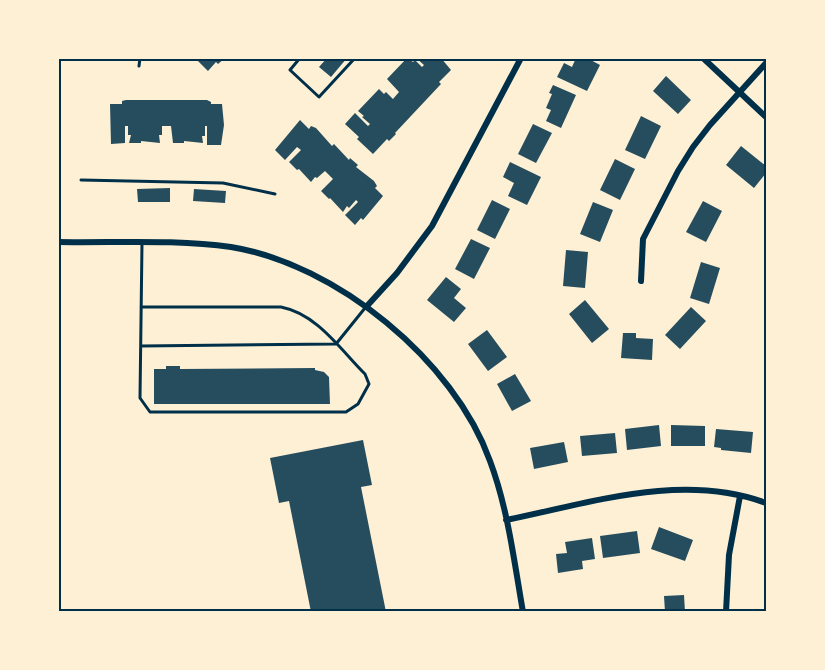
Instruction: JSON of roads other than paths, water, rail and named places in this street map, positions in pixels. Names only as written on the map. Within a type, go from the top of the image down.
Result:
[{"type":"street","points":[[367,306],[397,273],[432,226],[521,58]]},
{"type":"street","points":[[703,58],[766,117]]},
{"type":"street","points":[[641,280],[643,239],[693,147],[766,63]]},
{"type":"street","points":[[58,242],[200,244],[232,248],[284,261],[313,273],[367,306],[438,373],[467,413],[490,460],[503,501],[524,612]]},
{"type":"street","points":[[506,520],[648,492],[688,489],[740,496],[766,503]]},
{"type":"street","points":[[726,612],[729,555],[740,496]]},
{"type":"lane","points":[[139,66],[140,58]]},
{"type":"lane","points":[[300,58],[290,70],[319,97],[355,58]]},
{"type":"lane","points":[[81,180],[223,183],[275,194]]},
{"type":"lane","points":[[141,307],[281,307],[297,310],[317,324],[365,374],[369,384],[358,404],[346,412],[150,412],[140,398],[141,346],[141,307],[142,243]]},
{"type":"lane","points":[[336,344],[367,306]]},
{"type":"lane","points":[[141,346],[336,344]]}]
